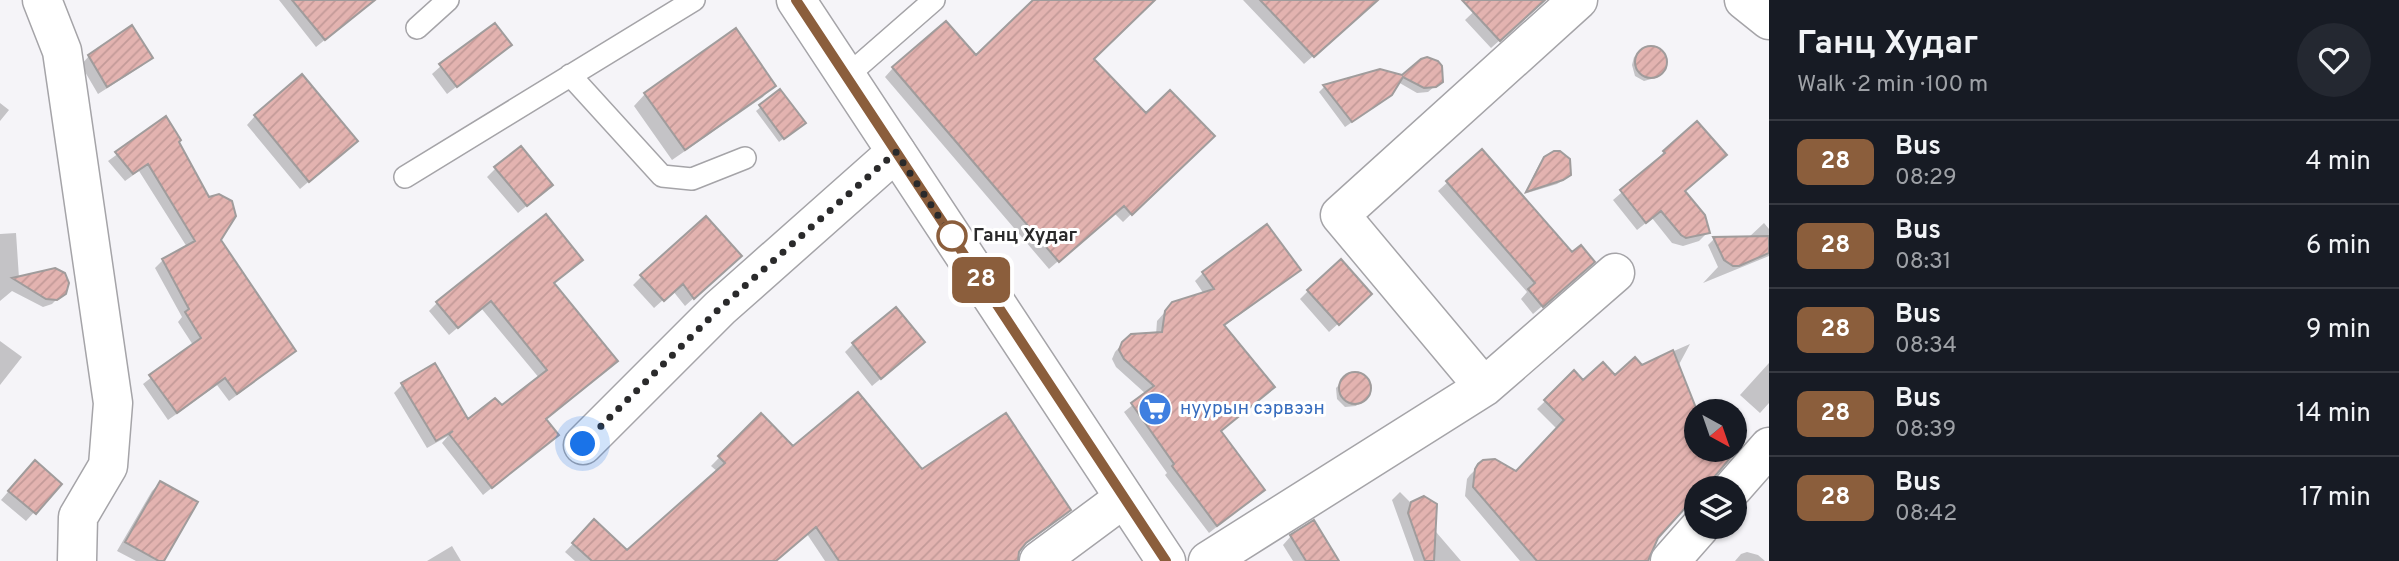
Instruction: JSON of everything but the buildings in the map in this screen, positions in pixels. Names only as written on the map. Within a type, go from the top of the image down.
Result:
[{"type":"street","points":[[43,0],[62,51],[113,402],[108,466],[78,517],[77,561]]},
{"type":"street","points":[[796,0],[1166,561]]},
{"type":"street","points":[[1484,387],[1340,215],[1578,0]]},
{"type":"street","points":[[1744,0],[1769,20]]},
{"type":"street","points":[[583,444],[720,308],[896,152]]},
{"type":"street","points":[[1208,561],[1484,387],[1615,273]]},
{"type":"street","points":[[1744,476],[1769,447]]},
{"type":"street","points":[[1039,561],[1124,498]]},
{"type":"street","points":[[1670,561],[1689,539]]},
{"type":"lane","points":[[417,28],[448,0]]},
{"type":"lane","points":[[405,177],[694,0]]},
{"type":"lane","points":[[846,76],[934,0]]},
{"type":"lane","points":[[570,75],[663,176],[692,179],[745,158]]},
{"type":"bus line","name":"28","points":[[796,0],[1166,561]]},
{"type":"place","name":"Ганц Худаг","points":[[952,236]]},
{"type":"place","name":"нуурын сэрвээн","points":[[1155,409]]},
{"type":"route","points":[[583,444],[720,308],[896,152],[957,244],[952,236]]}]
